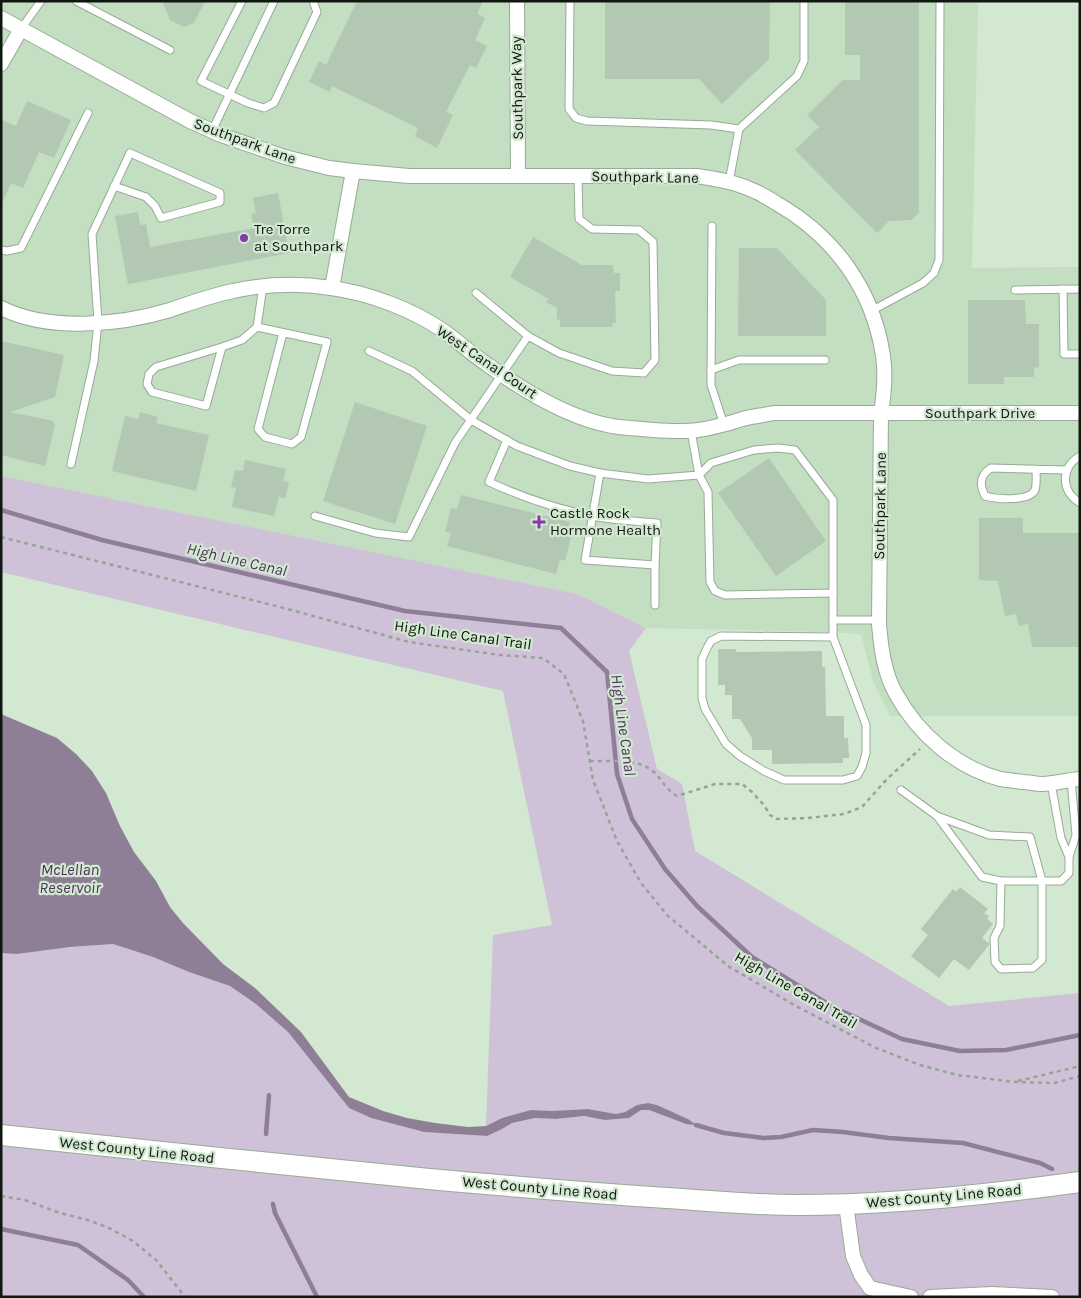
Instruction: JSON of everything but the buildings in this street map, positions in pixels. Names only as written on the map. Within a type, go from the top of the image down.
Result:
[{"type":"main road","name":"West County Line Road","points":[[1,1135],[224,1159],[569,1192],[734,1203],[846,1204],[948,1198],[1080,1182]]},
{"type":"street","name":"Southpark Way","points":[[517,1],[518,176]]},
{"type":"street","name":"Southpark Lane","points":[[1,18],[190,121],[212,131],[285,157],[329,168],[409,176],[697,176],[729,182],[753,190],[798,216],[830,245],[850,269],[871,311],[884,357],[885,386],[881,413],[879,620],[882,651],[896,694],[912,718],[931,739],[967,766],[1001,779],[1042,784],[1076,779]]},
{"type":"street","points":[[1,64],[20,29]]},
{"type":"street","points":[[332,288],[353,171]]},
{"type":"street","name":"West Canal Court","points":[[1,308],[29,318],[53,323],[98,322],[139,318],[232,291],[262,286],[293,284],[332,288],[375,299],[422,318],[444,331],[502,375],[534,395],[566,411],[611,426],[691,431],[724,426],[748,418],[774,413],[881,413]]},
{"type":"street","name":"Southpark Drive","points":[[881,413],[1080,413]]},
{"type":"street","points":[[846,1204],[853,1256],[865,1282],[870,1288],[911,1297]]},
{"type":"street","points":[[930,1297],[992,1294],[1052,1297]]},
{"type":"lane","points":[[20,29],[41,1]]},
{"type":"lane","points":[[76,1],[170,50]]},
{"type":"lane","points":[[242,1],[201,81],[248,104],[264,108],[274,103],[317,12],[313,1]]},
{"type":"lane","points":[[212,131],[274,1]]},
{"type":"lane","points":[[570,1],[569,109],[576,118],[587,121],[711,125],[739,129]]},
{"type":"lane","points":[[729,182],[739,129],[798,76],[804,61],[804,1]]},
{"type":"lane","points":[[871,311],[922,283],[934,273],[939,260],[940,1]]},
{"type":"lane","points":[[1,250],[7,251],[20,248],[88,113]]},
{"type":"lane","points":[[71,464],[94,361],[98,322],[92,234],[114,186],[130,153],[220,193],[220,202],[161,218],[155,206],[146,197],[114,186]]},
{"type":"lane","points":[[476,293],[528,336],[559,353],[612,371],[644,374],[655,360],[653,242],[639,230],[592,229],[579,219],[578,176]]},
{"type":"lane","points":[[712,226],[711,385],[724,426]]},
{"type":"lane","points":[[222,347],[206,406],[152,392],[147,384],[149,374],[156,367],[242,340],[257,327],[262,286]]},
{"type":"lane","points":[[1064,289],[1064,354],[1080,354]]},
{"type":"lane","points":[[1016,290],[1080,289]]},
{"type":"lane","points":[[257,327],[327,342],[301,437],[292,444],[265,437],[258,429],[283,333]]},
{"type":"lane","points":[[315,516],[375,533],[410,537],[455,443],[528,336]]},
{"type":"lane","points":[[369,351],[412,371],[471,420],[518,446],[570,466],[600,473],[648,479],[699,475],[710,463],[754,450],[778,448],[795,450],[833,500],[834,636],[866,725],[866,753],[857,776],[843,780],[784,780],[756,766],[726,744],[705,709],[702,698],[702,659],[711,641],[721,636],[834,636]]},
{"type":"lane","points":[[711,370],[739,360],[825,360]]},
{"type":"lane","points":[[691,431],[699,475],[708,492],[710,582],[715,591],[725,595],[833,593]]},
{"type":"lane","points":[[507,440],[489,482],[506,490],[592,516],[657,523],[655,605]]},
{"type":"lane","points":[[1080,456],[1071,463],[1065,479],[1071,496],[1080,503]]},
{"type":"lane","points":[[1036,469],[1035,489],[1031,495],[1024,498],[992,498],[985,496],[981,488],[981,480],[985,471],[991,468],[1036,469],[1067,470]]},
{"type":"lane","points":[[600,473],[584,560],[655,565]]},
{"type":"lane","points":[[833,620],[879,620]]},
{"type":"lane","points":[[1069,857],[1078,835],[1076,779]]},
{"type":"lane","points":[[937,816],[982,877],[1001,881],[1061,881],[1070,873],[1069,857],[1061,838],[1051,783]]},
{"type":"lane","points":[[901,790],[937,816],[989,835],[1030,837],[1042,881],[1042,960],[1033,968],[1001,969],[995,962],[994,938],[1000,926],[1001,881]]},
{"type":"path","name":"High Line Canal Trail","points":[[1,537],[270,604],[410,642],[500,655],[543,658],[564,674],[583,720],[593,780],[617,841],[641,883],[667,915],[728,966],[796,1006],[876,1048],[920,1065],[957,1075],[1014,1082],[1054,1083],[1080,1076]]},
{"type":"path","points":[[590,762],[623,762]]},
{"type":"path","points":[[1014,1082],[1080,1066]]},
{"type":"path","points":[[1,1196],[25,1200],[60,1213],[91,1221],[133,1240],[157,1261],[185,1297]]},
{"type":"shaded area","points":[[1,1],[978,1],[972,268],[1080,267],[1080,716],[890,716],[873,681],[861,634],[646,628],[577,594],[1,476]]},
{"type":"shaded area","points":[[1,476],[577,594],[646,628],[629,651],[657,769],[682,784],[695,851],[949,1006],[1080,993],[1080,1297],[1,1297],[1,953],[17,954],[113,944],[230,986],[256,1004],[288,1032],[349,1108],[371,1118],[424,1132],[487,1136],[512,1123],[535,1118],[556,1119],[584,1116],[605,1120],[628,1118],[641,1110],[649,1110],[686,1124],[688,1119],[648,1103],[637,1105],[625,1112],[616,1114],[588,1109],[531,1110],[502,1118],[486,1126],[493,935],[552,925],[503,691],[1,572]]},
{"type":"water","name":"McLellan Reservoir","points":[[1,714],[57,738],[92,771],[106,793],[120,826],[134,852],[156,881],[170,907],[223,964],[255,988],[301,1032],[349,1097],[383,1111],[407,1118],[468,1127],[486,1126],[502,1118],[531,1110],[588,1109],[616,1114],[625,1112],[637,1105],[648,1103],[688,1119],[696,1125],[686,1124],[649,1110],[641,1110],[629,1118],[605,1120],[584,1116],[556,1119],[535,1118],[512,1123],[487,1136],[424,1132],[371,1118],[349,1108],[288,1032],[256,1004],[230,986],[113,944],[17,954],[1,953]]},
{"type":"waterway","name":"High Line Canal","points":[[1,510],[102,540],[405,611],[561,628],[607,672],[617,774],[632,819],[665,869],[697,906],[752,957],[833,1007],[902,1039],[960,1051],[1006,1050],[1080,1035]]},
{"type":"waterway","points":[[266,1134],[269,1095]]},
{"type":"waterway","points":[[696,1125],[724,1133],[764,1138],[781,1137],[813,1130],[963,1143],[1040,1163],[1052,1169]]},
{"type":"waterway","points":[[273,1204],[275,1213],[317,1297]]},
{"type":"waterway","name":"High Line Canal","points":[[1,1229],[78,1245],[128,1280],[144,1297]]},
{"type":"place","name":"Tre Torre at Southpark","points":[[244,238]]},
{"type":"place","name":"Castle Rock Hormone Health","points":[[539,522]]}]
